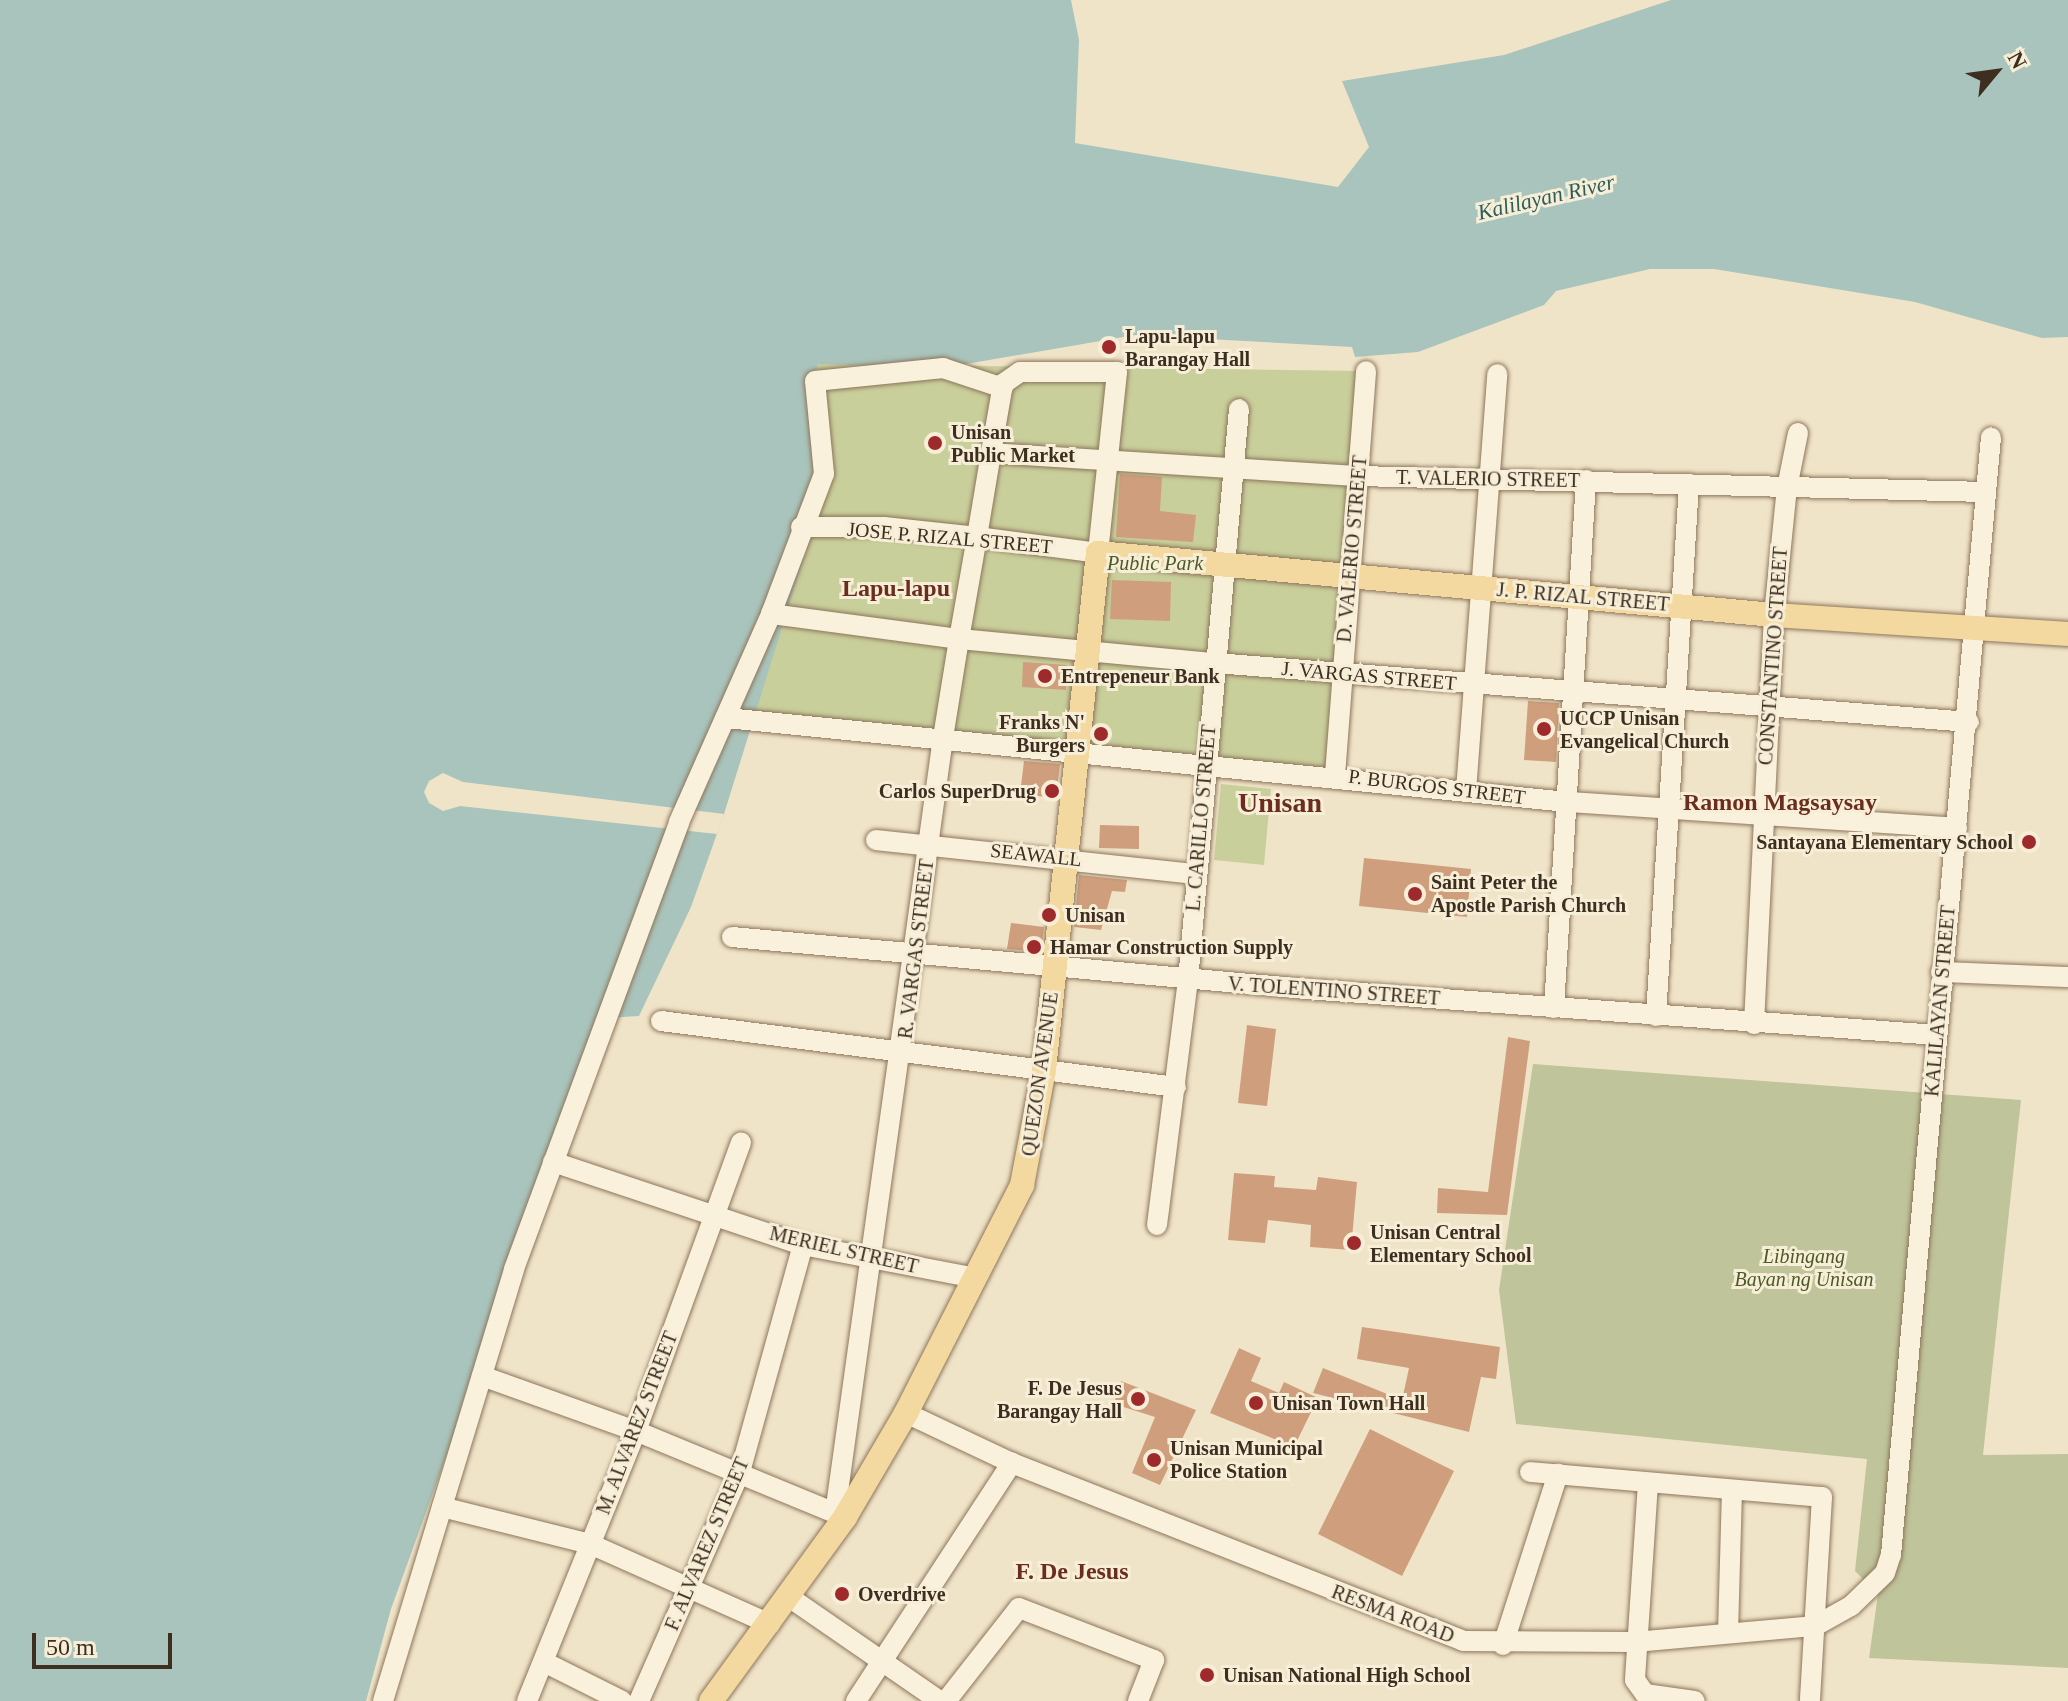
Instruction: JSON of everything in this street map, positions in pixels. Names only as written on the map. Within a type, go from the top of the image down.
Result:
[{"type":"main road","name":"J. P. RIZAL STREET","points":[[1098,553],[1774,615],[2068,634]]},
{"type":"main road","name":"QUEZON AVENUE","points":[[711,1701],[789,1597],[906,1413],[1022,1185],[1044,1070],[1098,553]]},
{"type":"street","points":[[383,1701],[482,1376],[553,1162],[679,822],[771,614],[801,527],[824,474],[815,381],[943,368],[1005,382],[1020,372],[1117,372],[1098,553]]},
{"type":"street","name":"D. VALERIO STREET","points":[[1335,775],[1366,371]]},
{"type":"street","points":[[1466,791],[1470,685],[1491,480],[1497,374]]},
{"type":"street","name":"R. VARGAS STREET","points":[[840,1515],[917,953],[943,738],[1005,382]]},
{"type":"street","name":"L. CARILLO STREET","points":[[1157,1225],[1188,980],[1204,766],[1228,567],[1239,409]]},
{"type":"street","name":"CONSTANTINO STREET","points":[[1754,1024],[1774,615],[1787,488],[1798,433]]},
{"type":"street","name":"KALILAYAN STREET","points":[[1890,1564],[1941,972],[1969,722],[1971,627],[1991,437]]},
{"type":"street","name":"T. VALERIO STREET","points":[[991,453],[1358,476],[1986,492]]},
{"type":"street","points":[[1554,1008],[1586,480]]},
{"type":"street","points":[[1656,1016],[1689,484]]},
{"type":"street","name":"JOSE P. RIZAL STREET","points":[[801,527],[884,527],[1098,553]]},
{"type":"street","name":"J. VARGAS STREET","points":[[771,614],[959,639],[1215,663],[1969,722]]},
{"type":"street","name":"P. BURGOS STREET","points":[[726,718],[1204,766],[1335,775],[1568,802],[1762,812],[1957,828]]},
{"type":"street","name":"SEAWALL","points":[[876,840],[1065,857],[1195,874]]},
{"type":"street","name":"V. TOLENTINO STREET","points":[[732,937],[1188,980],[1754,1024],[1937,1035]]},
{"type":"street","points":[[1941,972],[2068,977]]},
{"type":"street","points":[[661,1021],[1176,1087]]},
{"type":"street","name":"M. ALVAREZ STREET","points":[[527,1701],[546,1663],[636,1431],[741,1142]]},
{"type":"street","name":"MERIEL STREET","points":[[553,1162],[803,1245],[976,1278]]},
{"type":"street","name":"F. ALVAREZ STREET","points":[[639,1701],[740,1472],[803,1245]]},
{"type":"street","points":[[482,1376],[636,1431],[840,1515]]},
{"type":"street","name":"RESMA ROAD","points":[[906,1413],[1012,1463],[1446,1636],[1503,1645],[1635,1642],[1815,1626],[1851,1606],[1890,1564]]},
{"type":"street","points":[[856,1701],[884,1664],[1012,1463]]},
{"type":"street","points":[[1530,1472],[1822,1497],[1810,1701]]},
{"type":"street","points":[[1503,1645],[1558,1474]]},
{"type":"street","points":[[1648,1483],[1635,1642],[1640,1691],[1695,1701]]},
{"type":"street","points":[[1728,1633],[1732,1490]]},
{"type":"street","points":[[442,1507],[590,1544],[770,1624]]},
{"type":"street","points":[[789,1597],[943,1701],[1019,1608],[1154,1660],[1138,1701]]},
{"type":"street","points":[[546,1663],[622,1701]]},
{"type":"green space","name":"Public Park","points":[[817,364],[1366,371],[1335,775],[726,718]]},
{"type":"green space","points":[[1221,784],[1271,789],[1264,865],[1214,860]]},
{"type":"green space","name":"Libingang Bayan ng Unisan","points":[[1533,1064],[2021,1100],[1983,1455],[2068,1454],[2068,1668],[1869,1658],[1878,1594],[1855,1571],[1867,1459],[1516,1424],[1499,1290]]},
{"type":"water","name":"Kalilayan River","points":[[0,0],[1071,0],[1079,40],[1075,143],[1338,187],[1369,147],[1342,81],[1504,55],[1671,0],[2068,0],[2068,337],[2042,338],[1915,302],[1714,269],[1650,269],[1556,291],[1544,305],[1418,352],[1355,357],[1352,347],[1135,335],[943,368],[817,364],[824,474],[801,567],[724,814],[691,907],[639,1016],[605,1018],[391,1609],[366,1701],[0,1701]]},
{"type":"pier","points":[[443,773],[463,782],[724,814],[717,834],[460,806],[443,811],[429,803],[424,792],[429,781]]},
{"type":"building","points":[[1120,474],[1162,477],[1160,511],[1196,515],[1193,542],[1116,537]]},
{"type":"building","points":[[1112,580],[1171,582],[1170,621],[1110,619]]},
{"type":"building","name":"Entrepeneur Bank","points":[[1023,662],[1067,665],[1066,690],[1022,687]]},
{"type":"building","name":"UCCP Unisan Evangelical Church","points":[[1528,701],[1559,703],[1556,762],[1524,760]]},
{"type":"building","points":[[1024,761],[1060,764],[1056,798],[1020,794]]},
{"type":"building","points":[[1100,825],[1139,826],[1139,849],[1099,848]]},
{"type":"building","name":"Saint Peter the Apostle Parish Church","points":[[1364,858],[1471,869],[1467,917],[1359,906]]},
{"type":"building","points":[[1079,875],[1127,880],[1125,892],[1112,891],[1101,930],[1074,927]]},
{"type":"building","points":[[1011,923],[1044,927],[1041,952],[1007,949]]},
{"type":"building","points":[[1247,1025],[1276,1029],[1267,1106],[1238,1103]]},
{"type":"building","points":[[1508,1037],[1530,1041],[1507,1215],[1437,1213],[1438,1188],[1488,1192]]},
{"type":"building","points":[[1234,1173],[1275,1176],[1274,1187],[1316,1190],[1318,1177],[1357,1182],[1351,1250],[1310,1247],[1311,1225],[1268,1220],[1265,1243],[1228,1240]]},
{"type":"building","points":[[1362,1327],[1500,1347],[1496,1379],[1481,1377],[1469,1432],[1313,1393],[1323,1368],[1402,1400],[1409,1368],[1357,1359]]},
{"type":"building","name":"Unisan Town Hall","points":[[1239,1348],[1261,1358],[1251,1381],[1279,1393],[1284,1382],[1318,1398],[1294,1447],[1210,1413]]},
{"type":"building","points":[[1121,1381],[1196,1410],[1160,1485],[1132,1473],[1155,1417],[1114,1404]]},
{"type":"building","points":[[1370,1429],[1454,1471],[1402,1576],[1318,1534]]},
{"type":"place","name":"Lapu-lapu Barangay Hall","points":[[1109,347]]},
{"type":"place","name":"Unisan Public Market","points":[[935,443]]},
{"type":"place","name":"Entrepeneur Bank","points":[[1045,676]]},
{"type":"place","name":"UCCP Unisan Evangelical Church","points":[[1544,729]]},
{"type":"place","name":"Franks N' Burgers","points":[[1101,734]]},
{"type":"place","name":"Carlos SuperDrug","points":[[1052,791]]},
{"type":"place","name":"Santayana Elementary School","points":[[2029,842]]},
{"type":"place","name":"Saint Peter the Apostle Parish Church","points":[[1415,894]]},
{"type":"place","name":"Unisan","points":[[1049,915]]},
{"type":"place","name":"Hamar Construction Supply","points":[[1034,947]]},
{"type":"place","name":"Unisan Central Elementary School","points":[[1354,1243]]},
{"type":"place","name":"F. De Jesus Barangay Hall","points":[[1138,1399]]},
{"type":"place","name":"Unisan Town Hall","points":[[1256,1403]]},
{"type":"place","name":"Unisan Municipal Police Station","points":[[1154,1460]]},
{"type":"place","name":"Overdrive","points":[[842,1594]]},
{"type":"place","name":"Unisan National High School","points":[[1207,1675]]},
{"type":"district","name":"Lapu-lapu","points":[[896,589]]},
{"type":"district","name":"Unisan","points":[[1280,803]]},
{"type":"district","name":"Ramon Magsaysay","points":[[1780,803]]},
{"type":"district","name":"F. De Jesus","points":[[1072,1572]]}]
